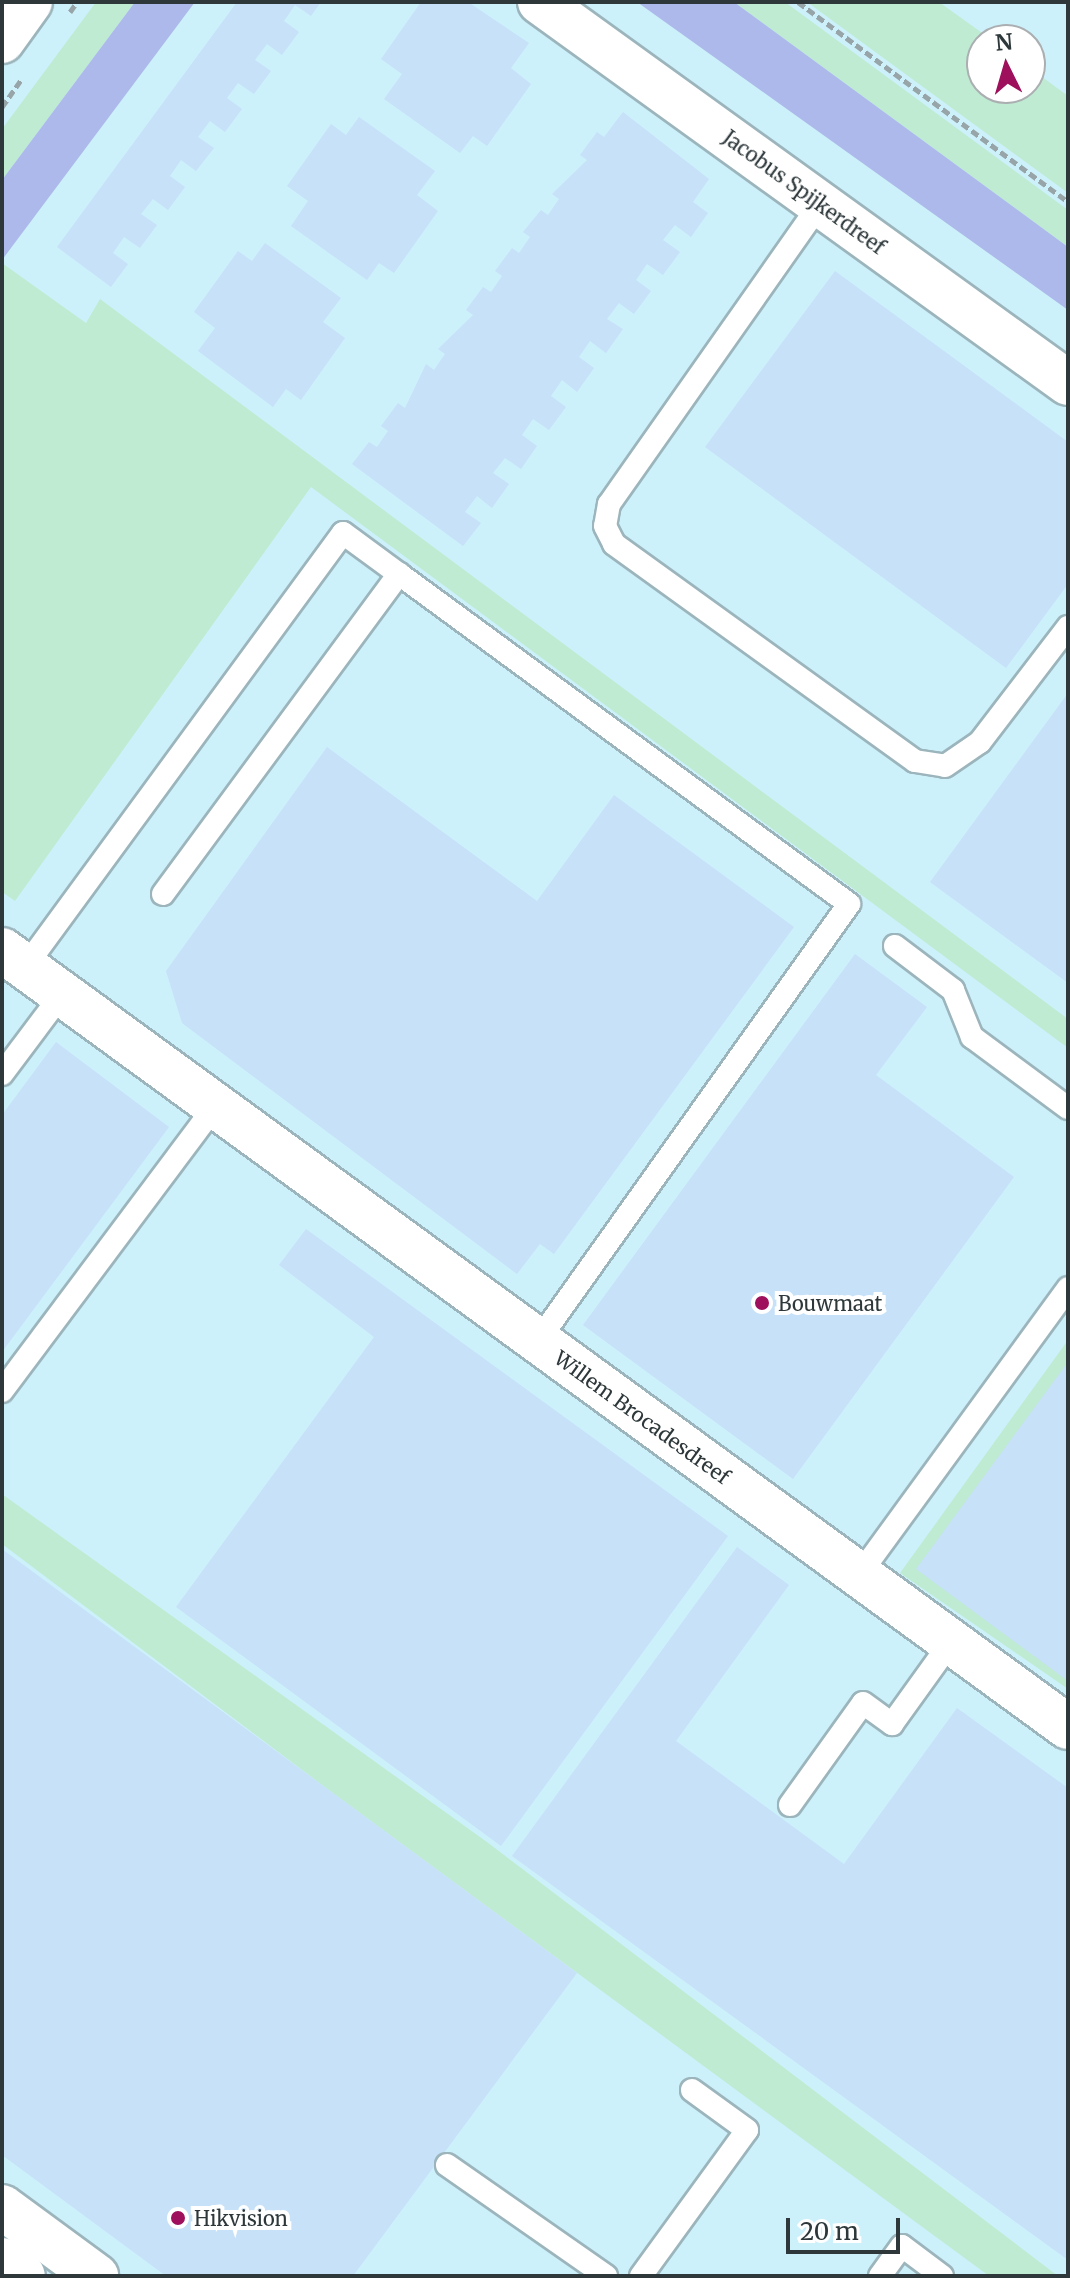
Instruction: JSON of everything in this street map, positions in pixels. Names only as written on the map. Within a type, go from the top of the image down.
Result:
[{"type":"street","points":[[2,41],[30,2]]},
{"type":"street","name":"Jacobus Spijkerdreef","points":[[540,2],[1068,383]]},
{"type":"street","name":"Willem Brocadesdreef","points":[[8,957],[1068,1727]]},
{"type":"street","points":[[2,2207],[96,2276]]},
{"type":"street","points":[[2,2260],[23,2276]]},
{"type":"lane","points":[[820,204],[609,504],[605,526],[614,544],[915,761],[945,766],[980,742],[1068,627]]},
{"type":"lane","points":[[8,957],[343,533],[849,904],[538,1341]]},
{"type":"lane","points":[[163,894],[399,574]]},
{"type":"lane","points":[[895,946],[953,990],[972,1037],[1068,1108]]},
{"type":"lane","points":[[2,1074],[62,994]]},
{"type":"lane","points":[[2,1391],[215,1106]]},
{"type":"lane","points":[[859,1575],[1068,1288]]},
{"type":"lane","points":[[790,1805],[863,1703],[892,1724],[951,1642]]},
{"type":"lane","points":[[641,2276],[747,2130],[692,2090]]},
{"type":"lane","points":[[447,2165],[606,2276]]},
{"type":"lane","points":[[880,2276],[902,2246],[942,2276]]},
{"type":"path","points":[[798,2],[1068,202]]},
{"type":"shaded area","points":[[2,2],[671,2],[1068,296],[1068,2276],[2,2276]]},
{"type":"shaded area","points":[[726,2],[1068,2],[1068,249]]},
{"type":"green space","points":[[96,2],[135,2],[2,180],[2,129]]},
{"type":"green space","points":[[734,2],[785,2],[1068,210],[1068,247]]},
{"type":"green space","points":[[807,2],[939,2],[970,24],[966,24],[966,104],[1046,104],[1046,80],[1068,96],[1068,193]]},
{"type":"green space","points":[[2,263],[86,323],[100,299],[1068,1019],[1068,1048],[311,487],[15,901],[2,892]]},
{"type":"green space","points":[[1068,1340],[1068,1689],[900,1573]]},
{"type":"green space","points":[[2,1494],[487,1842],[1058,2276],[989,2276],[326,1788],[2,1544]]},
{"type":"water","points":[[135,2],[195,2],[2,260],[2,180]]},
{"type":"water","points":[[637,2],[734,2],[1068,247],[1068,310]]},
{"type":"building","points":[[237,2],[321,2],[311,16],[295,5],[284,21],[299,32],[282,55],[267,44],[255,60],[271,71],[254,94],[238,83],[227,98],[242,109],[225,132],[210,121],[198,137],[214,148],[196,171],[181,160],[170,176],[185,187],[168,210],[153,199],[141,214],[157,225],[140,248],[124,237],[113,253],[128,264],[111,287],[57,247]]},
{"type":"building","points":[[421,2],[468,2],[529,43],[511,68],[531,84],[487,146],[473,136],[460,153],[384,99],[402,74],[381,59]]},
{"type":"building","points":[[623,112],[709,179],[693,202],[708,213],[691,237],[675,225],[663,240],[680,252],[663,275],[647,264],[636,280],[651,291],[634,314],[619,303],[607,319],[623,329],[606,353],[590,341],[579,357],[594,368],[577,392],[562,380],[551,396],[566,407],[549,430],[533,419],[522,435],[537,446],[521,469],[505,458],[493,473],[509,484],[492,508],[477,496],[465,512],[481,523],[463,546],[352,464],[369,442],[377,447],[388,431],[381,426],[398,403],[405,408],[426,364],[434,370],[445,354],[438,349],[473,315],[466,310],[483,287],[491,292],[502,276],[495,271],[512,248],[519,253],[530,237],[523,232],[541,210],[548,215],[559,199],[552,194],[587,160],[580,155],[597,132],[604,137]]},
{"type":"building","points":[[359,117],[435,171],[417,195],[438,211],[394,273],[379,263],[367,280],[291,226],[308,201],[287,186],[331,124],[346,135]]},
{"type":"building","points":[[265,243],[341,298],[323,322],[345,338],[301,400],[286,389],[273,407],[198,351],[215,328],[194,312],[238,251],[252,261]]},
{"type":"building","points":[[835,271],[1068,442],[1068,584],[1006,668],[705,447]]},
{"type":"building","points":[[1068,693],[1068,983],[930,882]]},
{"type":"building","points":[[327,747],[537,901],[614,795],[794,927],[554,1254],[540,1244],[517,1274],[182,1023],[166,971]]},
{"type":"building","points":[[855,954],[927,1007],[876,1075],[1014,1177],[793,1479],[583,1325]]},
{"type":"building","points":[[56,1042],[169,1127],[2,1352],[2,1115]]},
{"type":"building","points":[[306,1229],[728,1536],[501,1846],[176,1607],[374,1337],[279,1265]]},
{"type":"building","points":[[1068,1362],[1068,1681],[916,1569]]},
{"type":"building","points":[[737,1547],[789,1585],[676,1741],[844,1864],[957,1708],[1068,1788],[1068,2260],[512,1856]]},
{"type":"building","points":[[2,1549],[577,1973],[353,2276],[166,2276],[2,2155]]},
{"type":"place","name":"Bouwmaat","points":[[762,1303]]},
{"type":"place","name":"Hikvision","points":[[178,2218]]}]
